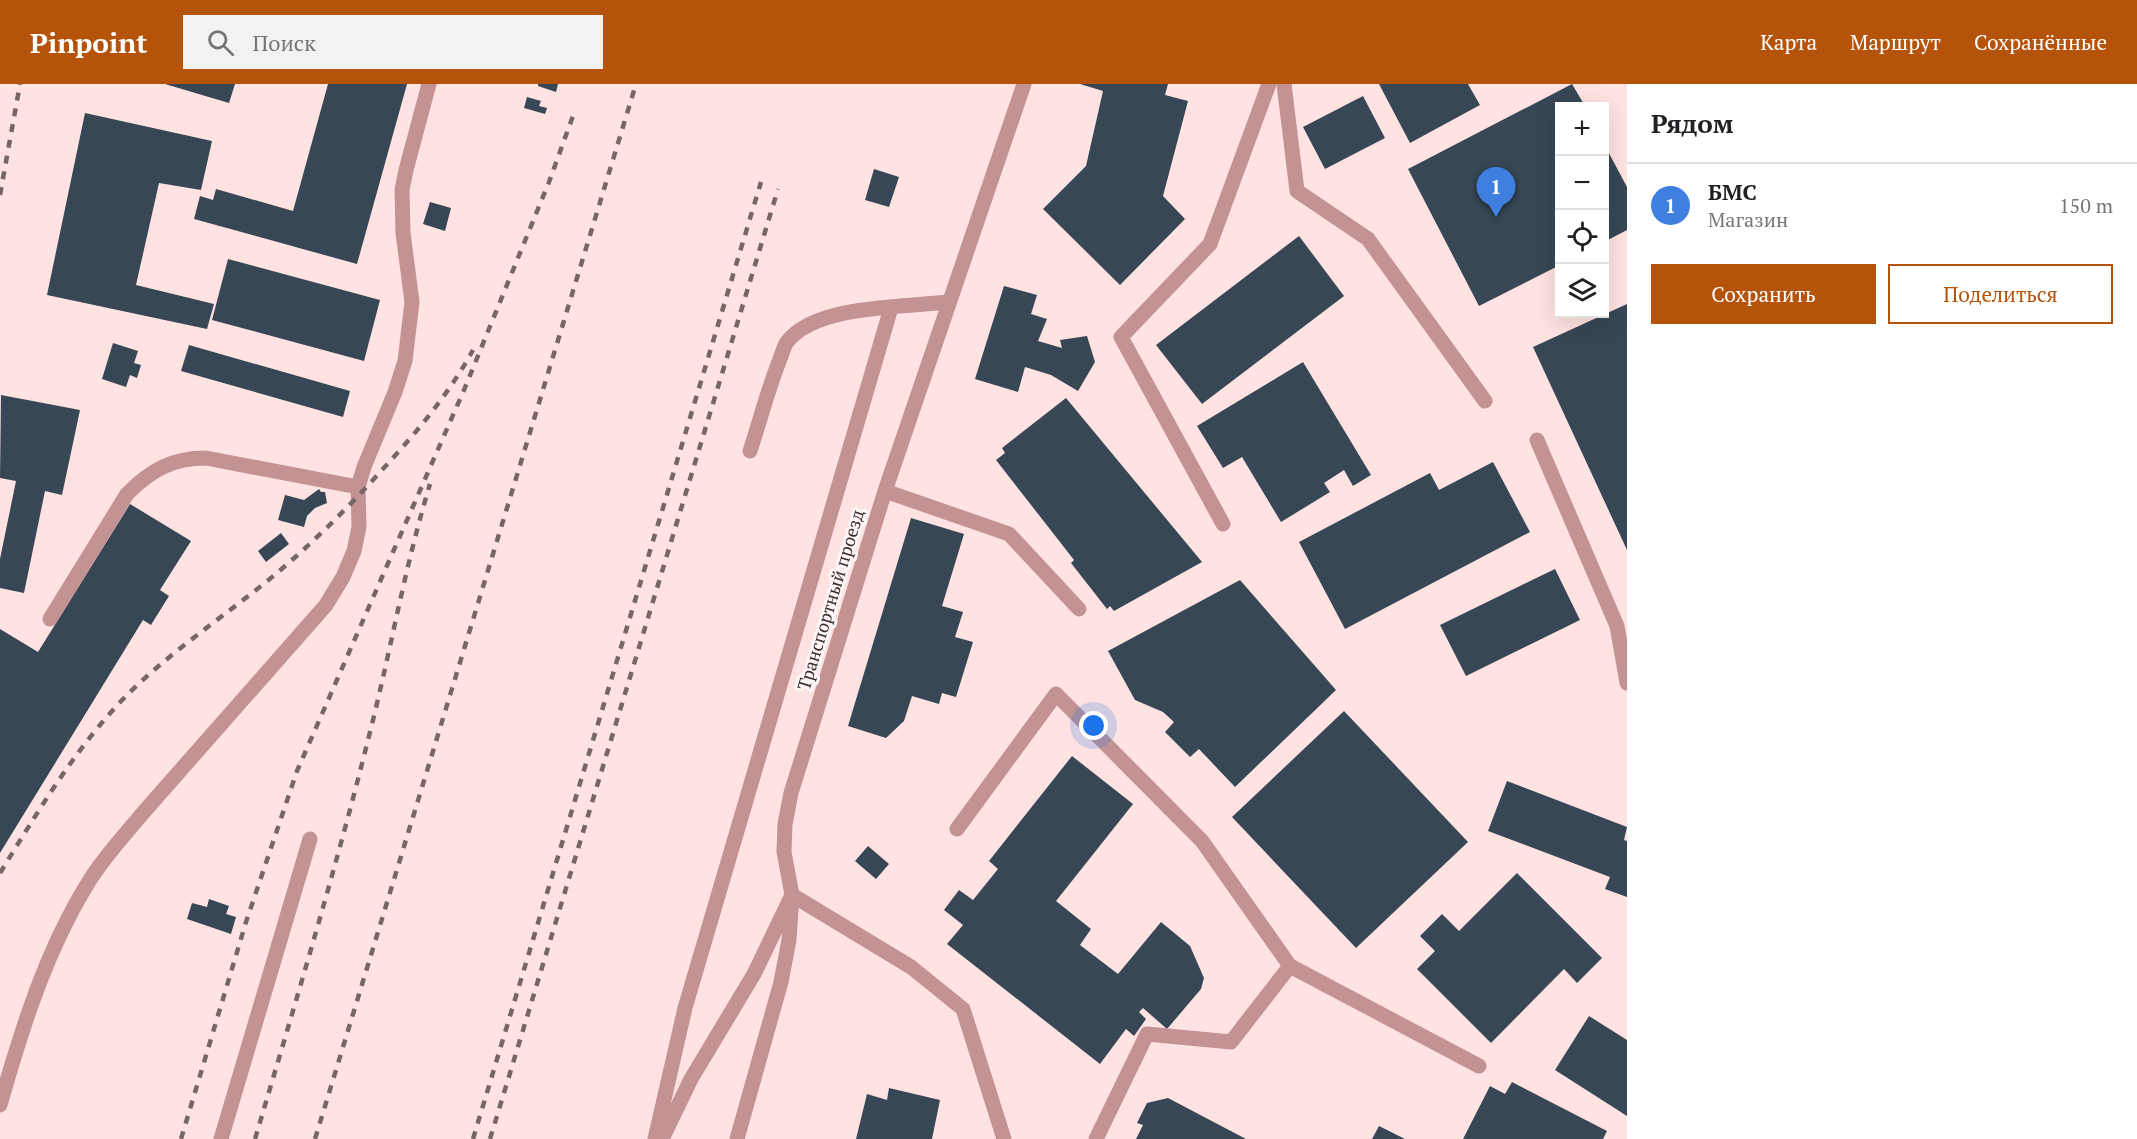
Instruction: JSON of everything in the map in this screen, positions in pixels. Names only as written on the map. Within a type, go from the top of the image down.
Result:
[{"type":"street","points":[[0,1105],[21,1029],[44,972],[88,882],[142,814],[326,605],[343,577],[354,551],[359,527],[360,494],[358,487],[373,441],[395,392],[405,361],[412,302],[403,233],[402,190],[429,84]]},
{"type":"street","name":"Транспортный проезд","points":[[737,1139],[781,982],[789,940],[792,895],[784,852],[784,824],[791,793],[885,491],[1024,84]]},
{"type":"street","points":[[1223,524],[1120,337],[1210,244],[1269,84]]},
{"type":"street","points":[[1284,84],[1297,191],[1368,239],[1485,401]]},
{"type":"street","points":[[750,451],[787,342],[805,327],[823,317],[852,311],[948,302]]},
{"type":"street","points":[[655,1139],[685,1008],[891,308]]},
{"type":"street","points":[[1537,440],[1617,626],[1627,683]]},
{"type":"street","points":[[50,619],[127,494],[159,467],[192,458],[206,458],[358,487]]},
{"type":"street","points":[[885,491],[1009,534],[1079,609]]},
{"type":"street","points":[[957,830],[1056,694],[1202,841],[1290,966],[1479,1066]]},
{"type":"street","points":[[221,1139],[310,839]]},
{"type":"street","points":[[662,1139],[691,1079],[754,974],[792,895],[911,967],[963,1009],[1004,1139]]},
{"type":"street","points":[[1096,1139],[1148,1034],[1231,1042],[1290,966]]},
{"type":"building","points":[[165,84],[235,84],[229,103]]},
{"type":"building","points":[[328,84],[407,84],[357,264],[194,219],[200,196],[213,200],[216,189],[293,211]]},
{"type":"building","points":[[538,84],[558,84],[556,92],[538,86]]},
{"type":"building","points":[[1080,84],[1168,84],[1165,95],[1188,101],[1163,196],[1185,219],[1120,285],[1043,209],[1086,166],[1103,91]]},
{"type":"building","points":[[1379,84],[1468,84],[1480,105],[1410,143]]},
{"type":"building","points":[[1572,84],[1583,102],[1555,102],[1555,268],[1479,306],[1408,169]]},
{"type":"building","points":[[1363,96],[1385,138],[1325,169],[1303,127]]},
{"type":"building","points":[[527,97],[541,101],[539,106],[547,108],[545,114],[524,108]]},
{"type":"building","points":[[85,113],[212,141],[201,190],[159,183],[136,285],[214,304],[207,329],[47,295]]},
{"type":"building","points":[[1609,153],[1627,187],[1627,230],[1609,239]]},
{"type":"building","points":[[874,169],[899,177],[889,207],[865,200]]},
{"type":"building","points":[[430,202],[451,208],[445,231],[423,224]]},
{"type":"building","points":[[1299,236],[1344,296],[1202,404],[1156,345]]},
{"type":"building","points":[[228,259],[380,300],[364,361],[212,320]]},
{"type":"building","points":[[1004,286],[1037,295],[1031,314],[1047,319],[1038,341],[1062,348],[1060,340],[1087,336],[1095,362],[1078,391],[1051,375],[1025,367],[1018,392],[975,379]]},
{"type":"building","points":[[1627,304],[1627,550],[1533,347],[1596,318],[1609,318],[1609,312]]},
{"type":"building","points":[[113,343],[138,351],[134,363],[141,365],[137,378],[130,375],[126,387],[102,379]]},
{"type":"building","points":[[189,345],[350,391],[343,417],[181,371]]},
{"type":"building","points":[[1303,362],[1371,475],[1353,486],[1344,470],[1324,483],[1330,492],[1281,522],[1242,457],[1223,468],[1197,426]]},
{"type":"building","points":[[1,395],[80,410],[62,495],[45,491],[24,593],[0,588],[0,559],[16,481],[0,478]]},
{"type":"building","points":[[1066,398],[1202,562],[1114,611],[1110,606],[1107,609],[1071,563],[1074,560],[996,460],[1005,453],[1002,448]]},
{"type":"building","points":[[1493,462],[1530,532],[1345,629],[1299,542],[1430,473],[1439,490]]},
{"type":"building","points":[[319,489],[325,492],[327,503],[315,508],[307,516],[304,527],[278,520],[285,495],[304,500]]},
{"type":"building","points":[[130,504],[191,541],[160,590],[169,596],[151,625],[143,620],[0,853],[0,629],[38,652]]},
{"type":"building","points":[[911,518],[964,534],[942,606],[963,612],[955,637],[973,642],[956,697],[942,693],[939,704],[912,696],[904,721],[886,738],[848,726]]},
{"type":"building","points":[[281,533],[289,544],[266,562],[258,551]]},
{"type":"building","points":[[1555,569],[1580,620],[1466,676],[1440,625]]},
{"type":"building","points":[[1240,580],[1336,690],[1235,787],[1199,749],[1190,757],[1165,732],[1174,722],[1163,712],[1135,700],[1108,651]]},
{"type":"building","points":[[1344,711],[1468,842],[1356,948],[1232,817]]},
{"type":"building","points":[[1072,756],[1133,804],[1056,901],[1091,929],[1080,945],[1118,974],[1161,922],[1190,946],[1204,978],[1201,989],[1167,1029],[1143,1008],[1139,1012],[1146,1019],[1134,1036],[1126,1029],[1100,1064],[947,944],[963,925],[944,910],[959,890],[973,900],[998,869],[989,861]]},
{"type":"building","points":[[1507,781],[1627,827],[1624,840],[1627,841],[1627,897],[1605,889],[1610,877],[1488,831]]},
{"type":"building","points":[[868,846],[889,864],[876,879],[855,861]]},
{"type":"building","points":[[1517,873],[1602,958],[1577,983],[1564,969],[1491,1043],[1417,969],[1435,951],[1420,936],[1442,914],[1459,931]]},
{"type":"building","points":[[209,899],[229,906],[226,914],[236,917],[231,934],[187,919],[192,903],[207,907]]},
{"type":"building","points":[[1589,1016],[1627,1040],[1627,1116],[1555,1070]]},
{"type":"building","points":[[1512,1082],[1607,1131],[1603,1139],[1463,1139],[1490,1086],[1505,1094]]},
{"type":"building","points":[[889,1088],[940,1100],[932,1139],[856,1139],[867,1094],[887,1100]]},
{"type":"building","points":[[1168,1098],[1246,1139],[1136,1139],[1143,1125],[1137,1123],[1147,1103]]},
{"type":"building","points":[[1379,1126],[1405,1139],[1372,1139]]},
{"type":"railway","points":[[0,195],[20,84]]},
{"type":"railway","points":[[315,1139],[636,84]]},
{"type":"railway","points":[[181,1139],[246,922],[297,771],[464,390],[549,182],[573,116]]},
{"type":"railway","points":[[473,1139],[761,182]]},
{"type":"railway","points":[[490,1139],[778,189]]},
{"type":"railway","points":[[0,873],[60,779],[111,712],[161,664],[277,573],[339,516],[382,470],[443,398],[473,350]]},
{"type":"railway","points":[[255,1139],[357,783],[413,546],[430,484]]},
{"type":"place","name":"БМС","points":[[1496,217]]}]
